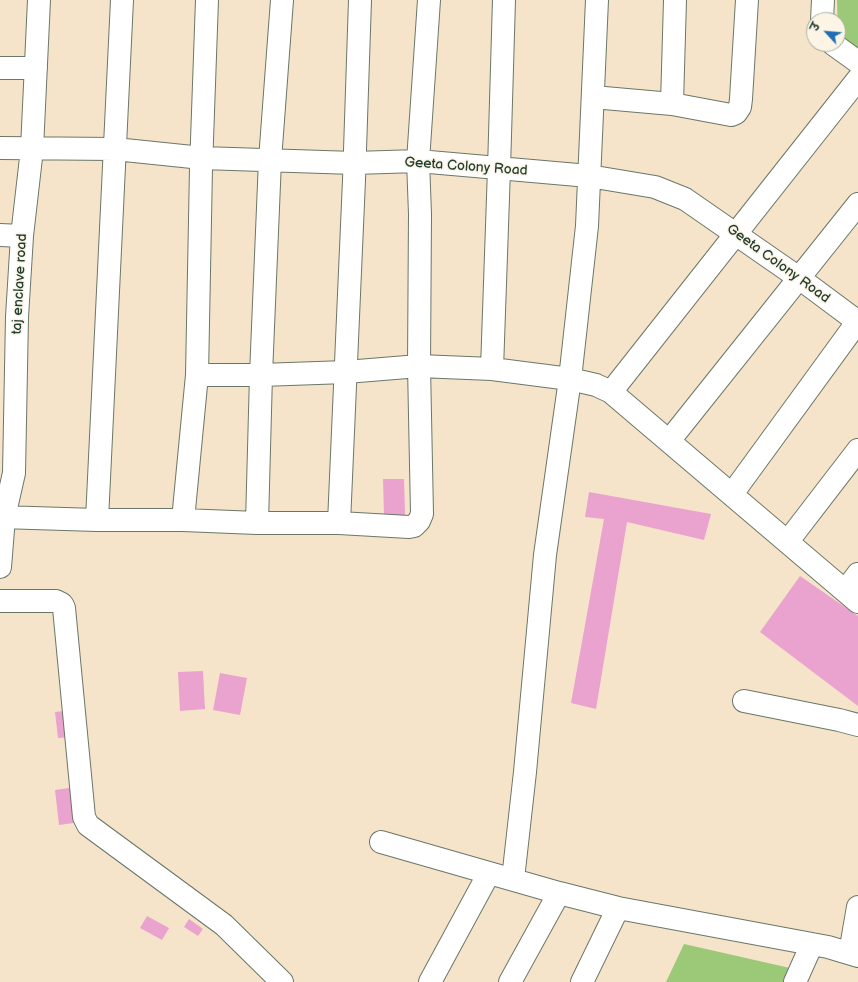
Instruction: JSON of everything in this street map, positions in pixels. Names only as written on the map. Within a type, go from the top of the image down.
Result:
[{"type":"street","name":"taj enclave road","points":[[0,567],[2,517],[14,473],[8,396],[9,317],[22,236],[32,149],[39,0]]},
{"type":"street","points":[[97,520],[122,0]]},
{"type":"street","points":[[183,520],[197,375],[207,0]]},
{"type":"street","points":[[257,523],[261,375],[270,160],[282,0]]},
{"type":"street","points":[[339,523],[360,0]]},
{"type":"street","points":[[2,517],[97,520],[183,520],[257,523],[339,523],[409,527],[414,526],[419,521],[422,514],[419,366],[420,214],[418,161],[429,0]]},
{"type":"street","points":[[492,369],[504,0]]},
{"type":"street","points":[[513,879],[525,772],[545,555],[570,379],[586,226],[597,0]]},
{"type":"street","points":[[672,104],[675,0]]},
{"type":"street","points":[[593,97],[672,104],[731,115],[736,113],[740,106],[741,99],[747,0]]},
{"type":"street","points":[[822,12],[823,0]]},
{"type":"street","points":[[844,52],[858,62]]},
{"type":"street","points":[[0,68],[36,68]]},
{"type":"street","points":[[611,392],[858,80]]},
{"type":"street","name":"Geeta Colony Road","points":[[0,148],[116,148],[202,158],[354,163],[418,161],[589,176],[655,187],[685,199],[799,278],[858,322]]},
{"type":"street","points":[[669,440],[858,204]]},
{"type":"street","points":[[0,235],[22,236]]},
{"type":"street","points":[[732,494],[858,322]]},
{"type":"street","points":[[197,375],[261,375],[346,372],[419,366],[492,369],[570,379],[596,385],[611,392],[852,596],[858,574]]},
{"type":"street","points":[[788,541],[858,450]]},
{"type":"street","points":[[0,601],[56,600],[62,604],[64,608],[84,817],[88,825],[224,926],[282,982]]},
{"type":"street","points":[[744,701],[858,725]]},
{"type":"street","points":[[380,842],[559,893],[618,908],[812,944],[854,954],[858,907]]},
{"type":"street","points":[[430,982],[489,872]]},
{"type":"street","points":[[510,982],[559,893]]},
{"type":"street","points":[[582,982],[618,908]]},
{"type":"street","points":[[796,982],[812,944]]},
{"type":"green space","points":[[837,0],[858,0],[858,54],[846,43],[846,12],[837,12]]},
{"type":"green space","points":[[684,944],[790,968],[783,982],[666,982]]},
{"type":"building","points":[[383,479],[404,479],[405,515],[384,516]]},
{"type":"building","points":[[589,492],[711,514],[704,540],[627,522],[596,709],[571,703],[604,519],[585,517]]},
{"type":"building","points":[[800,576],[858,616],[858,706],[760,632]]},
{"type":"building","points":[[203,671],[205,709],[180,711],[178,672]]},
{"type":"building","points":[[220,673],[247,678],[240,715],[213,710]]},
{"type":"building","points":[[72,710],[74,737],[58,738],[55,712]]},
{"type":"building","points":[[76,787],[81,822],[59,825],[55,790]]},
{"type":"building","points":[[147,916],[169,928],[162,940],[140,928]]},
{"type":"building","points":[[189,919],[203,929],[198,936],[184,927]]}]
